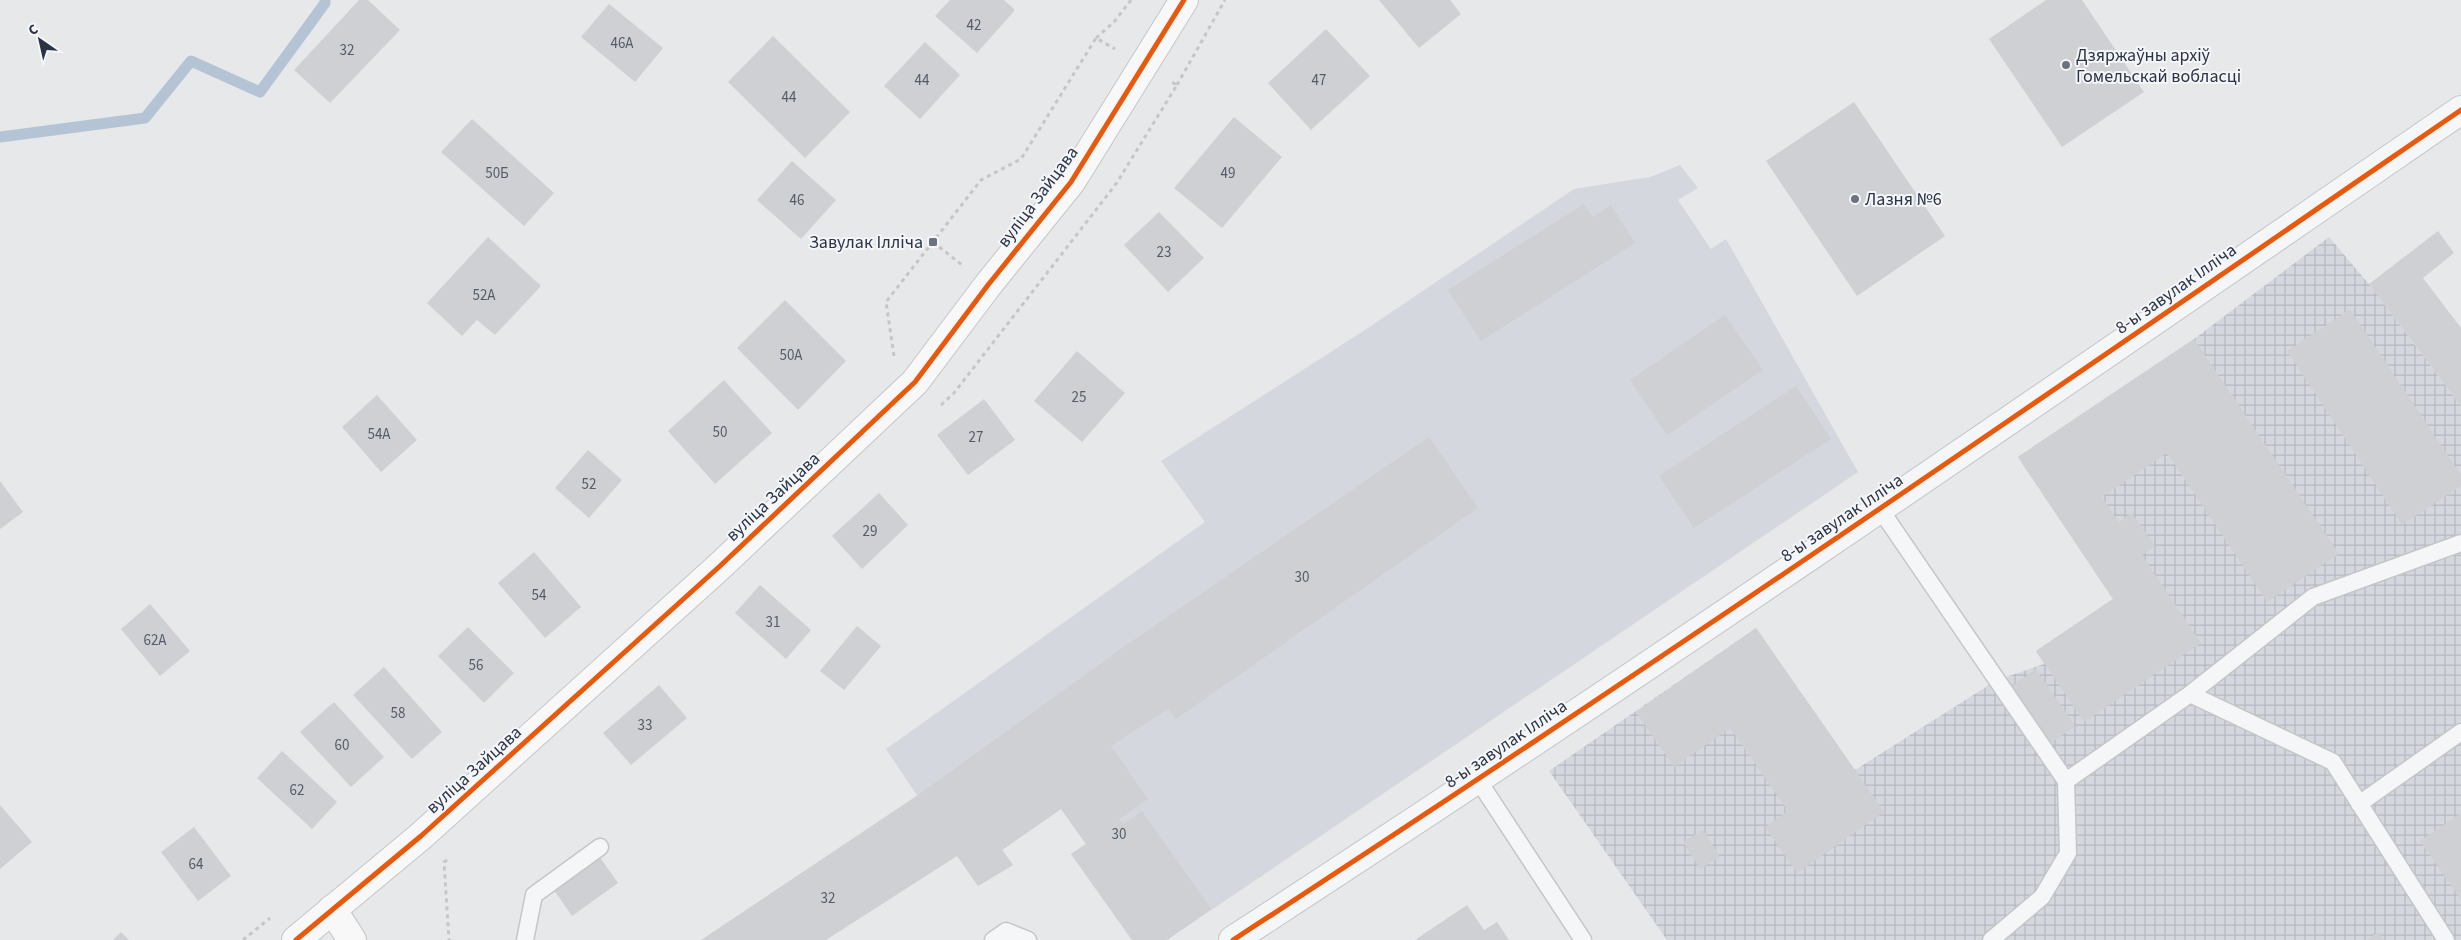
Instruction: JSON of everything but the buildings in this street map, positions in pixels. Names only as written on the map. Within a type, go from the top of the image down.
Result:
[{"type":"street","name":"вуліца Зайцава","points":[[296,940],[421,836],[713,573],[915,382],[988,285],[1071,182],[1184,0]]},
{"type":"street","name":"8-ы завулак Ілліча","points":[[1233,940],[1478,780],[1880,509],[2461,110]]},
{"type":"street","points":[[332,909],[352,940]]},
{"type":"lane","points":[[1880,509],[2066,781],[2068,853],[2042,897],[1991,940]]},
{"type":"lane","points":[[2066,781],[2190,694],[2314,597],[2461,543]]},
{"type":"lane","points":[[2190,694],[2333,762],[2446,940]]},
{"type":"lane","points":[[2359,804],[2461,732]]},
{"type":"lane","name":"8-ы завулак Ілліча","points":[[1478,780],[1583,940]]},
{"type":"lane","points":[[525,940],[534,895],[600,847]]},
{"type":"lane","points":[[992,940],[1006,931],[1028,940]]},
{"type":"path","points":[[1096,38],[1114,22],[1130,0]]},
{"type":"path","points":[[1177,84],[1225,0]]},
{"type":"path","points":[[886,302],[981,180]]},
{"type":"shaded area","points":[[1680,165],[1698,188],[1678,200],[1711,249],[1726,239],[1858,472],[1167,940],[1132,940],[1071,854],[1086,844],[1061,809],[1002,850],[1013,865],[978,886],[886,749],[1205,522],[1161,461],[1362,332],[1574,189],[1650,177]]},
{"type":"shaded area","points":[[2329,237],[2369,284],[2461,406],[2461,940],[1667,940],[1549,771],[1756,628],[1855,770],[1997,680],[2044,664],[2036,651],[2113,599],[2018,457],[2194,339]]},
{"type":"waterway","points":[[0,137],[145,118],[191,61],[260,92],[325,3],[325,0]]},
{"type":"cycle path","points":[[296,940],[421,836],[720,566],[915,382],[988,285],[1071,182],[1184,0]]},
{"type":"cycle path","points":[[1233,940],[1696,633],[2003,425],[2461,110]]},
{"type":"place","name":"Дзяржаўны архіў Гомельскай вобласці","points":[[2066,65]]},
{"type":"place","name":"Лазня №6","points":[[1855,199]]},
{"type":"place","name":"Завулак Ілліча","points":[[933,242]]}]
